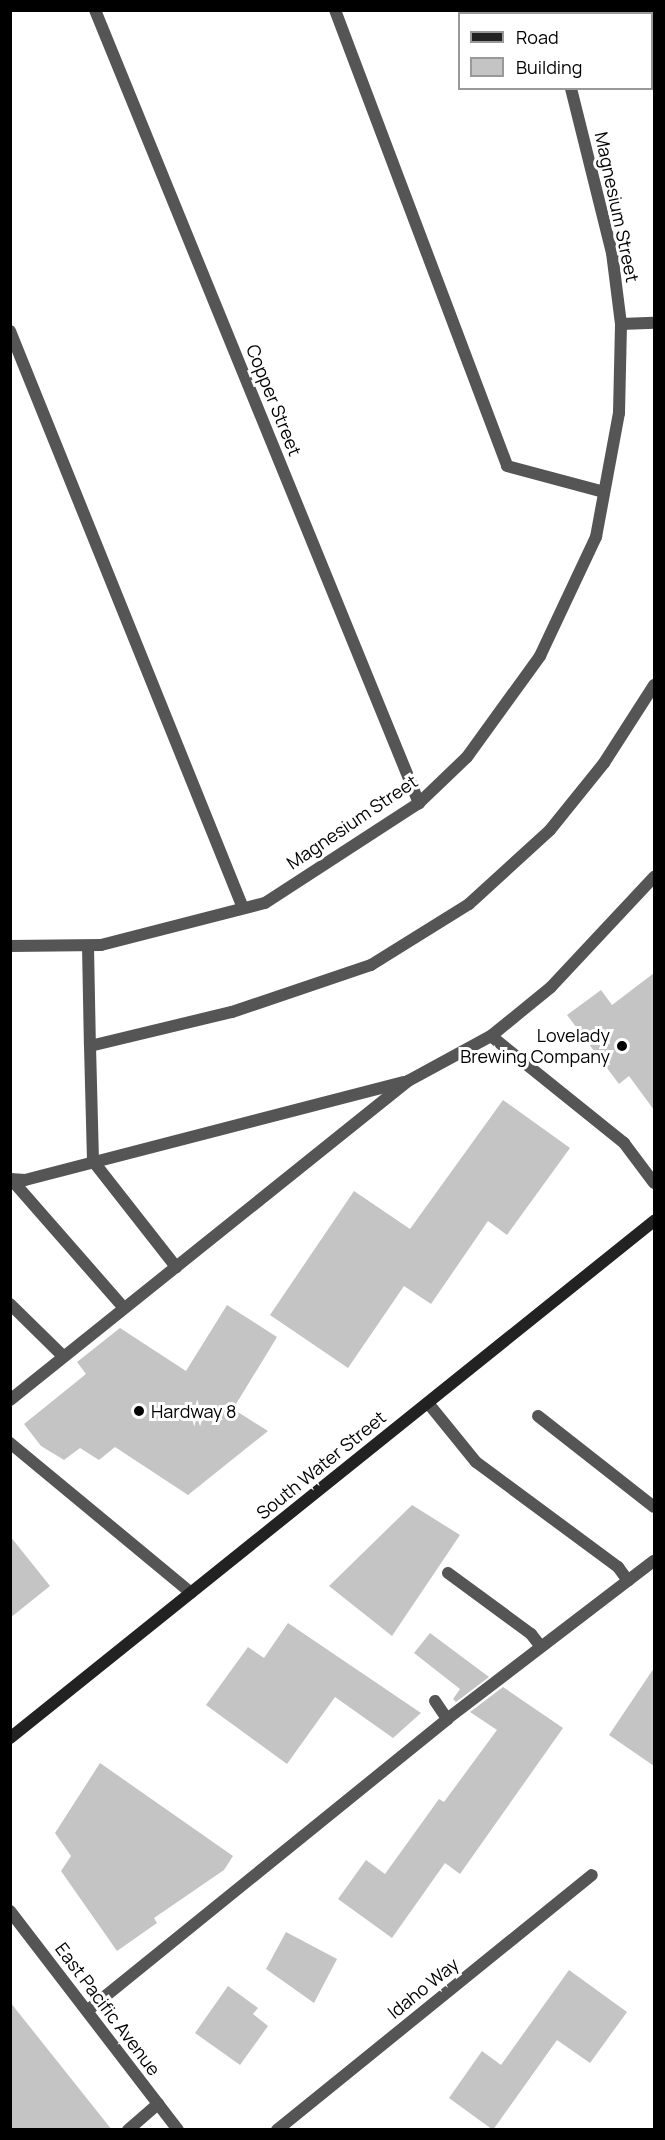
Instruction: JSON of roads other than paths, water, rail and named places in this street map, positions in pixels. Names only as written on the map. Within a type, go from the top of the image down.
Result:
[{"type":"main road","name":"South Water Street","points":[[10,1738],[654,1221]]},
{"type":"street","name":"Copper Street","points":[[95,10],[419,803]]},
{"type":"street","points":[[335,10],[507,466],[604,492]]},
{"type":"street","name":"Magnesium Street","points":[[10,946],[88,946],[265,903],[419,803],[467,757],[540,656],[596,537],[619,413],[621,324],[612,253],[572,90]]},
{"type":"street","points":[[621,324],[654,323]]},
{"type":"street","points":[[10,331],[243,908]]},
{"type":"street","points":[[90,1046],[232,1012],[371,965],[469,904],[550,830],[604,763],[654,685]]},
{"type":"street","points":[[10,1400],[408,1081],[490,1036],[551,987],[654,877]]},
{"type":"street","points":[[88,946],[93,1161],[176,1267]]},
{"type":"street","points":[[490,1036],[624,1143],[654,1183]]},
{"type":"street","points":[[11,1179],[25,1180],[408,1081]]},
{"type":"street","points":[[11,1179],[124,1308]]},
{"type":"street","points":[[10,1304],[63,1356]]},
{"type":"street","points":[[428,1402],[476,1462],[618,1567],[628,1581]]},
{"type":"street","points":[[538,1416],[654,1508]]},
{"type":"street","points":[[10,1443],[191,1593]]},
{"type":"street","points":[[87,2011],[447,1719],[654,1561]]},
{"type":"street","points":[[448,1574],[531,1634],[541,1647]]},
{"type":"street","points":[[435,1701],[447,1719]]},
{"type":"street","name":"Idaho Way","points":[[277,2130],[592,1875]]},
{"type":"street","name":"East Pacific Avenue","points":[[10,1911],[178,2130]]},
{"type":"street","points":[[128,2130],[158,2104]]},
{"type":"place","name":"Lovelady Brewing Company","points":[[622,1046]]},
{"type":"place","name":"Hardway 8","points":[[139,1411]]}]
